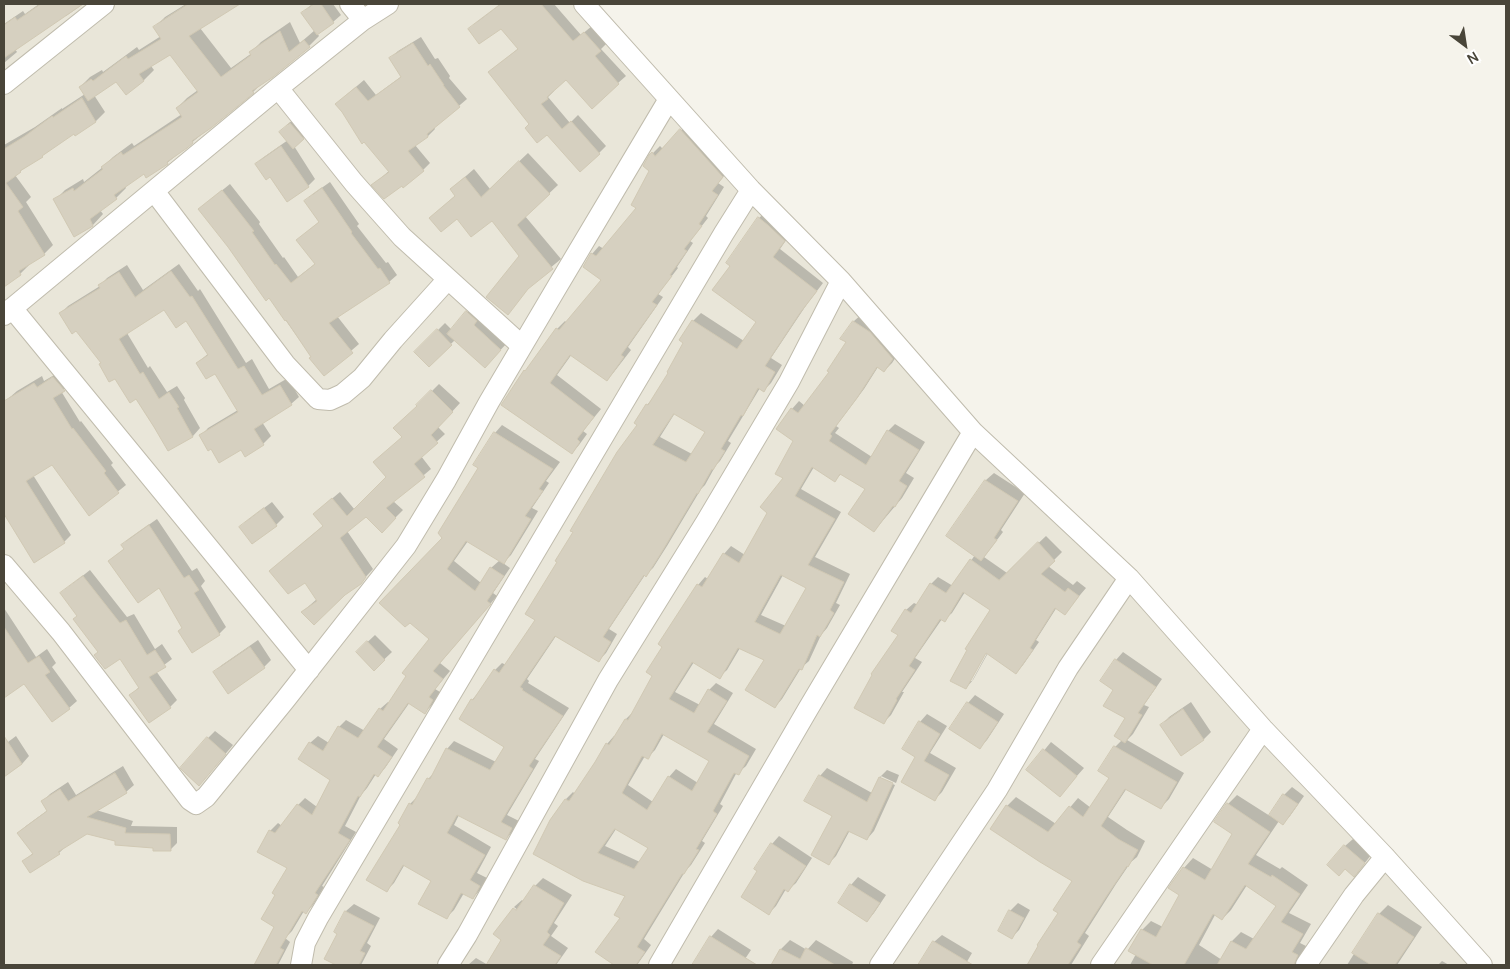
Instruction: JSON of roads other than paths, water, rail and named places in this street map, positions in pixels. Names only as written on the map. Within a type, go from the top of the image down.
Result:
[{"type":"street","points":[[4,84],[104,4]]},
{"type":"street","points":[[350,4],[363,20]]},
{"type":"street","points":[[309,670],[8,311],[278,88],[363,20],[388,4]]},
{"type":"street","points":[[584,4],[751,190],[840,282],[973,432],[1129,578],[1263,729],[1385,857],[1482,965]]},
{"type":"street","points":[[278,88],[354,183],[402,237],[522,346]]},
{"type":"street","points":[[4,565],[61,632],[190,800],[196,804],[206,797],[406,546],[669,99]]},
{"type":"street","points":[[301,965],[306,943],[338,885],[751,190]]},
{"type":"street","points":[[154,191],[285,364],[318,399],[330,400],[343,394],[362,378],[393,340],[448,279]]},
{"type":"street","points":[[448,965],[467,935],[608,680],[706,522],[789,382],[840,282]]},
{"type":"street","points":[[659,965],[808,709],[973,432]]},
{"type":"street","points":[[880,965],[997,790],[1068,668],[1129,578]]},
{"type":"street","points":[[1101,965],[1263,729]]},
{"type":"street","points":[[1306,965],[1354,895],[1385,857]]}]
